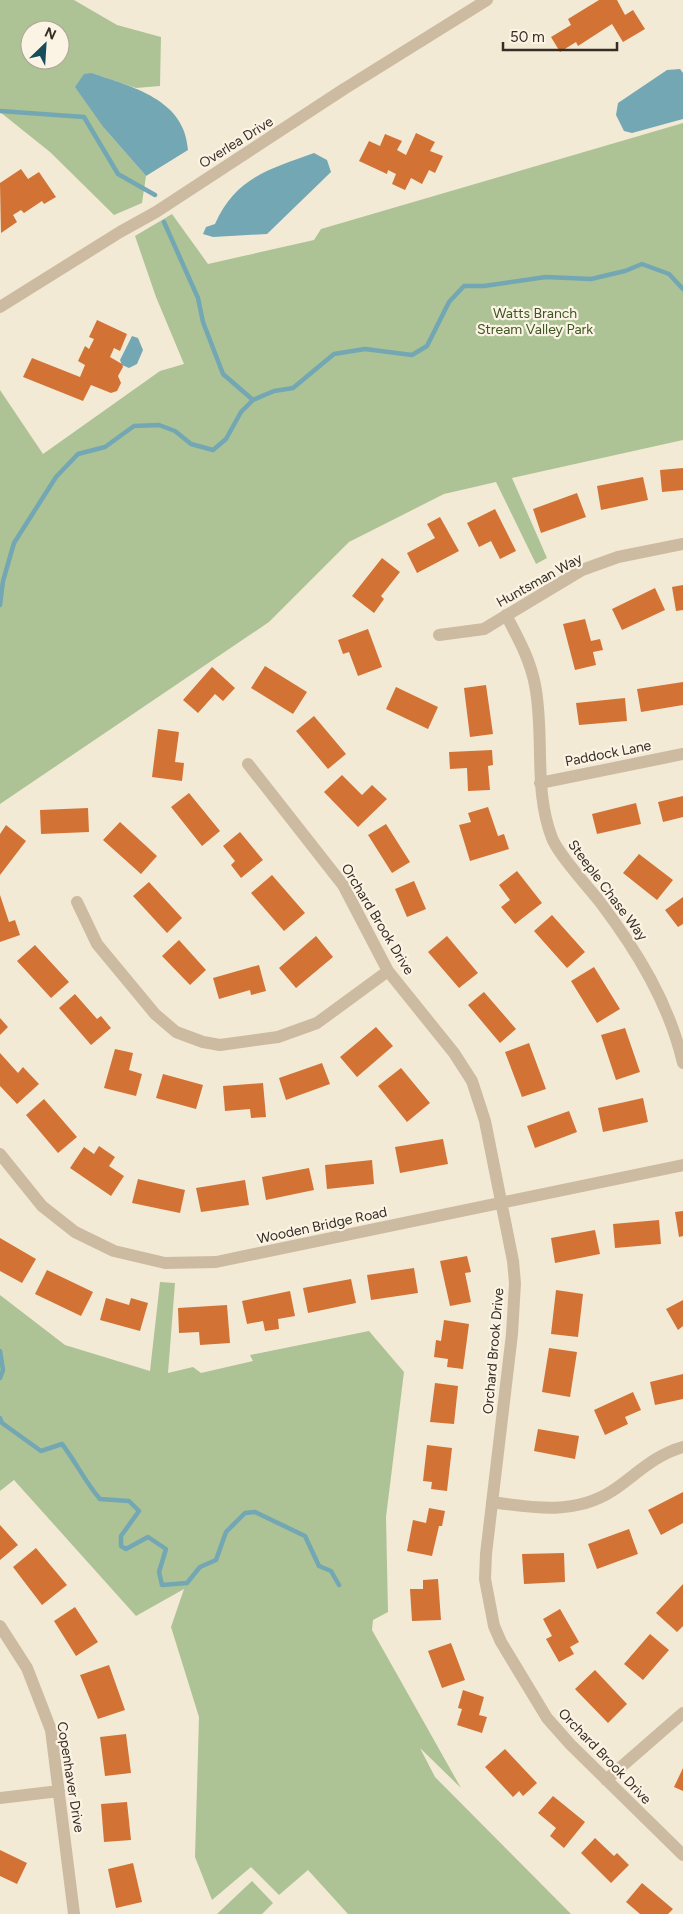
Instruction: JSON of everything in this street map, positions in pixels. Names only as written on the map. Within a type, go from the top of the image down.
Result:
[{"type":"street","name":"Overlea Drive","points":[[0,307],[156,212],[344,89],[487,0]]},
{"type":"street","name":"Huntsman Way","points":[[440,636],[484,629],[582,570],[618,557],[683,544]]},
{"type":"street","name":"Steeple Chase Way","points":[[506,615],[525,649],[535,684],[542,811],[553,841],[628,939],[668,1014],[683,1062]]},
{"type":"street","name":"Paddock Lane","points":[[540,783],[683,754]]},
{"type":"street","name":"Orchard Brook Drive","points":[[248,764],[343,886],[388,971],[454,1053],[472,1081],[485,1121],[513,1261],[514,1308],[485,1579],[494,1626],[501,1642],[547,1718],[606,1780],[683,1855]]},
{"type":"street","points":[[77,902],[97,944],[155,1014],[176,1032],[203,1042],[220,1045],[278,1036],[317,1023],[388,971]]},
{"type":"street","name":"Wooden Bridge Road","points":[[0,1154],[42,1206],[75,1232],[114,1251],[165,1263],[216,1262],[683,1165]]},
{"type":"street","points":[[492,1502],[552,1509],[593,1500],[611,1491],[639,1469],[668,1451],[683,1447]]},
{"type":"street","name":"Copenhaver Drive","points":[[0,1626],[27,1668],[51,1730],[74,1914]]},
{"type":"street","points":[[606,1780],[683,1713]]},
{"type":"street","points":[[0,1798],[59,1791]]},
{"type":"green space","points":[[0,0],[74,0],[117,25],[161,37],[160,86],[136,88],[92,73],[104,128],[146,176],[142,203],[114,215],[50,152],[0,112]]},
{"type":"green space","name":"Watts Branch Stream Valley Park","points":[[683,123],[683,440],[512,478],[547,558],[536,564],[496,482],[444,494],[349,542],[269,622],[0,804],[0,390],[43,454],[160,371],[184,364],[156,297],[135,236],[172,214],[208,264],[314,240],[321,229]]},
{"type":"green space","points":[[160,1282],[175,1283],[168,1373],[193,1367],[201,1373],[253,1361],[250,1355],[369,1331],[404,1372],[386,1517],[388,1612],[373,1620],[372,1630],[461,1788],[420,1748],[435,1777],[571,1914],[348,1914],[308,1870],[279,1895],[251,1867],[212,1900],[195,1857],[199,1717],[171,1627],[184,1589],[136,1616],[14,1480],[0,1491],[0,1295],[65,1345],[150,1371]]},
{"type":"green space","points":[[252,1881],[273,1903],[262,1914],[217,1914]]},
{"type":"water","points":[[680,69],[683,73],[683,119],[632,133],[624,131],[616,115],[618,103],[667,70]]},
{"type":"water","points":[[92,73],[139,90],[167,107],[177,118],[185,133],[188,150],[146,176],[104,128],[75,87],[84,74]]},
{"type":"water","points":[[314,153],[327,160],[331,172],[267,234],[213,237],[203,234],[206,227],[215,224],[223,208],[244,185],[269,170]]},
{"type":"water","points":[[132,336],[138,338],[143,350],[137,364],[129,368],[122,365],[120,360]]},
{"type":"building","points":[[599,0],[617,0],[625,15],[633,10],[645,29],[623,42],[612,24],[578,46],[576,42],[560,52],[551,37],[571,25],[568,19]]},
{"type":"building","points":[[416,133],[435,142],[430,151],[443,156],[435,173],[429,170],[422,184],[411,178],[405,190],[392,184],[396,174],[388,170],[387,174],[359,161],[369,141],[380,146],[385,134],[402,141],[397,150],[406,155]]},
{"type":"building","points":[[21,169],[28,179],[39,172],[56,197],[44,204],[42,201],[24,213],[21,210],[13,215],[17,222],[1,233],[0,183]]},
{"type":"building","points":[[97,320],[127,334],[120,351],[114,348],[110,357],[122,364],[123,367],[118,376],[121,383],[117,391],[111,393],[91,385],[83,401],[23,377],[32,358],[80,377],[85,365],[78,361],[85,346],[89,349],[94,339],[89,337]]},
{"type":"building","points":[[683,468],[683,490],[662,492],[660,470]]},
{"type":"building","points":[[643,477],[648,500],[601,510],[597,486]]},
{"type":"building","points":[[577,493],[586,517],[541,533],[533,509]]},
{"type":"building","points":[[495,509],[516,551],[500,559],[491,541],[479,547],[467,523]]},
{"type":"building","points":[[440,517],[459,551],[417,573],[407,553],[435,538],[427,524]]},
{"type":"building","points":[[382,558],[400,572],[381,596],[384,599],[374,613],[352,596]]},
{"type":"building","points":[[683,585],[683,610],[676,611],[672,587]]},
{"type":"building","points":[[655,588],[665,610],[622,630],[612,609]]},
{"type":"building","points":[[585,619],[591,641],[600,639],[603,650],[593,652],[596,665],[575,670],[563,624]]},
{"type":"building","points":[[368,629],[382,667],[358,676],[349,652],[343,654],[338,640]]},
{"type":"building","points":[[265,666],[307,692],[293,714],[251,688]]},
{"type":"building","points":[[212,667],[235,688],[223,701],[215,694],[198,713],[183,700]]},
{"type":"building","points":[[683,682],[683,705],[641,712],[637,689]]},
{"type":"building","points":[[486,685],[493,734],[470,737],[464,688]]},
{"type":"building","points":[[396,687],[438,707],[428,729],[386,709]]},
{"type":"building","points":[[625,698],[627,721],[579,725],[576,703]]},
{"type":"building","points":[[314,716],[346,754],[328,769],[296,731]]},
{"type":"building","points":[[158,729],[179,732],[175,762],[184,763],[182,781],[152,777]]},
{"type":"building","points":[[492,750],[493,765],[488,766],[490,790],[468,791],[467,768],[450,769],[449,752]]},
{"type":"building","points":[[342,775],[362,795],[372,785],[387,799],[358,827],[324,792]]},
{"type":"building","points":[[189,793],[220,831],[202,846],[171,807]]},
{"type":"building","points":[[683,796],[683,817],[663,822],[658,802]]},
{"type":"building","points":[[636,803],[641,824],[597,834],[592,814]]},
{"type":"building","points":[[488,807],[498,836],[504,834],[509,849],[470,861],[459,825],[471,822],[468,813]]},
{"type":"building","points":[[88,808],[89,832],[41,834],[40,810]]},
{"type":"building","points":[[120,822],[157,856],[141,874],[103,840]]},
{"type":"building","points":[[386,824],[410,862],[392,873],[368,835]]},
{"type":"building","points":[[6,825],[26,841],[0,875],[0,834]]},
{"type":"building","points":[[240,832],[263,860],[241,878],[231,865],[235,861],[223,846]]},
{"type":"building","points":[[639,854],[673,880],[657,900],[623,873]]},
{"type":"building","points":[[517,871],[542,903],[515,924],[501,907],[510,900],[499,885]]},
{"type":"building","points":[[272,875],[305,913],[284,931],[251,893]]},
{"type":"building","points":[[414,881],[426,909],[407,917],[395,889]]},
{"type":"building","points":[[149,882],[182,918],[167,933],[133,896]]},
{"type":"building","points":[[0,895],[9,922],[15,920],[20,935],[0,942]]},
{"type":"building","points":[[683,897],[683,924],[678,927],[665,910]]},
{"type":"building","points":[[552,915],[585,952],[567,968],[534,931]]},
{"type":"building","points":[[316,936],[333,957],[296,988],[279,968]]},
{"type":"building","points":[[447,936],[478,973],[459,988],[428,952]]},
{"type":"building","points":[[179,940],[206,970],[190,985],[162,956]]},
{"type":"building","points":[[35,945],[69,982],[51,998],[17,961]]},
{"type":"building","points":[[259,965],[266,991],[251,995],[250,990],[219,999],[213,978]]},
{"type":"building","points":[[594,967],[620,1009],[597,1023],[571,981]]},
{"type":"building","points":[[484,992],[516,1029],[500,1043],[468,1005]]},
{"type":"building","points":[[75,994],[97,1019],[101,1016],[111,1028],[91,1045],[59,1008]]},
{"type":"building","points":[[0,1018],[8,1027],[0,1035]]},
{"type":"building","points":[[376,1027],[393,1046],[357,1077],[340,1057]]},
{"type":"building","points":[[625,1028],[640,1072],[616,1080],[601,1035]]},
{"type":"building","points":[[529,1043],[546,1089],[522,1097],[505,1052]]},
{"type":"building","points":[[115,1049],[133,1053],[129,1070],[142,1074],[136,1096],[104,1088]]},
{"type":"building","points":[[0,1053],[18,1073],[23,1067],[39,1084],[17,1104],[0,1086]]},
{"type":"building","points":[[322,1063],[330,1084],[286,1100],[279,1078]]},
{"type":"building","points":[[401,1068],[430,1103],[407,1122],[378,1086]]},
{"type":"building","points":[[163,1074],[203,1085],[196,1109],[156,1098]]},
{"type":"building","points":[[263,1083],[266,1117],[251,1118],[250,1109],[225,1111],[223,1086]]},
{"type":"building","points":[[643,1098],[648,1122],[603,1132],[598,1108]]},
{"type":"building","points":[[44,1099],[77,1137],[58,1153],[26,1115]]},
{"type":"building","points":[[569,1111],[577,1132],[535,1148],[527,1126]]},
{"type":"building","points":[[443,1139],[448,1164],[400,1173],[395,1147]]},
{"type":"building","points":[[99,1146],[115,1157],[109,1166],[124,1176],[111,1196],[70,1168],[84,1147],[94,1154]]},
{"type":"building","points":[[372,1160],[374,1184],[327,1189],[325,1165]]},
{"type":"building","points":[[309,1168],[314,1190],[266,1200],[262,1177]]},
{"type":"building","points":[[138,1179],[185,1190],[180,1213],[132,1203]]},
{"type":"building","points":[[245,1180],[249,1205],[201,1212],[196,1188]]},
{"type":"building","points":[[683,1211],[683,1236],[679,1237],[675,1212]]},
{"type":"building","points":[[659,1220],[661,1244],[615,1248],[613,1224]]},
{"type":"building","points":[[595,1230],[600,1254],[555,1263],[551,1238]]},
{"type":"building","points":[[0,1238],[36,1259],[22,1283],[0,1271]]},
{"type":"building","points":[[467,1256],[471,1272],[465,1273],[471,1302],[450,1306],[440,1261]]},
{"type":"building","points":[[414,1268],[418,1293],[371,1300],[367,1275]]},
{"type":"building","points":[[47,1270],[93,1292],[81,1316],[35,1294]]},
{"type":"building","points":[[351,1279],[356,1303],[308,1313],[303,1288]]},
{"type":"building","points":[[556,1290],[583,1294],[578,1337],[551,1334]]},
{"type":"building","points":[[290,1291],[295,1316],[278,1319],[279,1329],[265,1331],[263,1321],[247,1324],[242,1301]]},
{"type":"building","points":[[106,1298],[129,1305],[131,1298],[148,1303],[140,1331],[100,1320]]},
{"type":"building","points":[[683,1300],[683,1326],[678,1330],[666,1309]]},
{"type":"building","points":[[227,1305],[230,1343],[200,1345],[199,1332],[179,1333],[178,1308]]},
{"type":"building","points":[[444,1320],[469,1324],[463,1369],[447,1367],[448,1359],[434,1357],[436,1340],[441,1341]]},
{"type":"building","points":[[549,1348],[577,1352],[570,1397],[542,1392]]},
{"type":"building","points":[[683,1374],[683,1399],[655,1405],[650,1382]]},
{"type":"building","points":[[435,1383],[458,1386],[454,1424],[430,1422]]},
{"type":"building","points":[[633,1392],[641,1410],[625,1417],[628,1424],[605,1435],[594,1410]]},
{"type":"building","points":[[538,1429],[579,1436],[575,1459],[534,1451]]},
{"type":"building","points":[[427,1445],[452,1448],[447,1491],[431,1489],[432,1482],[423,1481]]},
{"type":"building","points":[[683,1492],[683,1523],[661,1535],[648,1510]]},
{"type":"building","points":[[429,1508],[445,1511],[442,1526],[439,1526],[432,1556],[407,1551],[413,1520],[426,1523]]},
{"type":"building","points":[[0,1525],[18,1545],[0,1560]]},
{"type":"building","points":[[629,1529],[638,1554],[597,1569],[588,1544]]},
{"type":"building","points":[[36,1548],[67,1585],[42,1605],[13,1567]]},
{"type":"building","points":[[564,1553],[565,1582],[524,1584],[522,1554]]},
{"type":"building","points":[[438,1579],[441,1620],[412,1621],[410,1589],[423,1589],[423,1580]]},
{"type":"building","points":[[683,1584],[683,1626],[677,1632],[656,1613]]},
{"type":"building","points":[[75,1607],[98,1642],[76,1656],[54,1621]]},
{"type":"building","points":[[560,1609],[579,1642],[570,1647],[574,1654],[559,1662],[546,1639],[552,1636],[543,1619]]},
{"type":"building","points":[[650,1634],[669,1650],[643,1680],[624,1664]]},
{"type":"building","points":[[451,1643],[465,1680],[442,1688],[428,1651]]},
{"type":"building","points":[[109,1665],[125,1710],[98,1719],[80,1675]]},
{"type":"building","points":[[595,1670],[627,1704],[608,1723],[575,1689]]},
{"type":"building","points":[[463,1690],[484,1697],[479,1715],[487,1717],[482,1733],[457,1725],[462,1709],[458,1708]]},
{"type":"building","points":[[126,1734],[131,1773],[105,1776],[100,1737]]},
{"type":"building","points":[[505,1749],[537,1783],[523,1796],[519,1791],[513,1797],[485,1767]]},
{"type":"building","points":[[683,1768],[683,1791],[674,1787]]},
{"type":"building","points":[[553,1796],[585,1822],[564,1848],[550,1836],[556,1828],[538,1813]]},
{"type":"building","points":[[127,1802],[131,1840],[104,1842],[101,1804]]},
{"type":"building","points":[[595,1838],[614,1856],[617,1853],[629,1865],[611,1883],[581,1853]]},
{"type":"building","points":[[0,1850],[27,1863],[17,1884],[0,1876]]},
{"type":"building","points":[[133,1863],[142,1902],[116,1908],[108,1869]]},
{"type":"building","points":[[642,1883],[673,1909],[668,1914],[640,1914],[626,1902]]},
{"type":"waterway","points":[[0,111],[84,117],[118,174],[155,195]]},
{"type":"waterway","points":[[164,222],[198,298],[203,322],[223,374],[253,400]]},
{"type":"waterway","points":[[0,605],[3,581],[14,543],[56,477],[78,454],[105,447],[134,426],[159,425],[175,431],[191,444],[213,450],[226,439],[241,412],[253,400],[274,391],[293,388],[334,354],[365,349],[412,355],[427,346],[449,302],[464,286],[484,286],[546,277],[591,279],[625,271],[642,264],[669,274],[683,289]]},
{"type":"waterway","points":[[0,1351],[3,1370],[0,1378]]},
{"type":"waterway","points":[[0,1418],[2,1423],[41,1451],[62,1444],[100,1499],[129,1501],[139,1511],[121,1536],[121,1546],[126,1549],[148,1537],[166,1549],[159,1572],[162,1585],[187,1583],[200,1567],[216,1560],[226,1532],[245,1513],[255,1512],[305,1536],[319,1566],[331,1571],[339,1585]]}]
